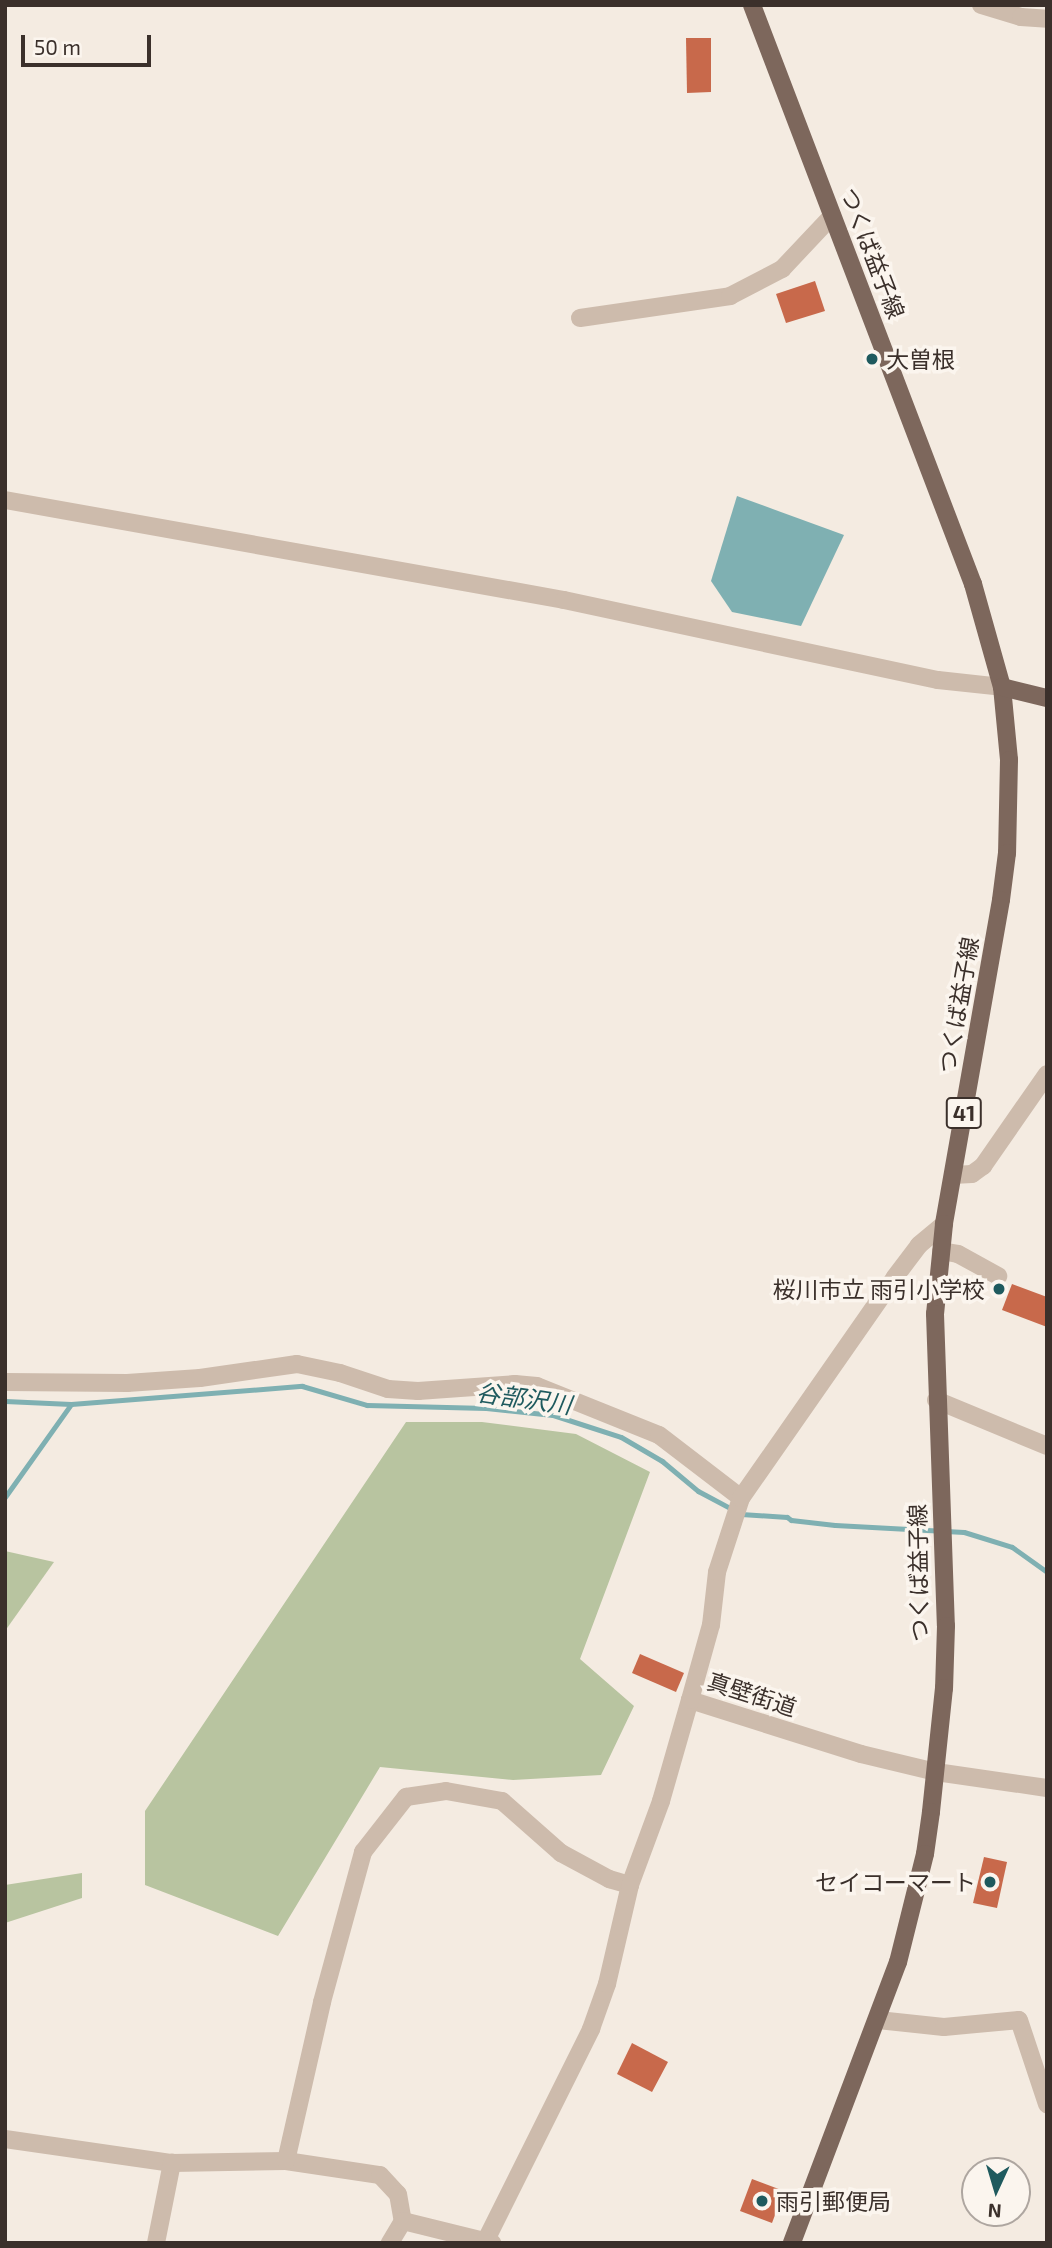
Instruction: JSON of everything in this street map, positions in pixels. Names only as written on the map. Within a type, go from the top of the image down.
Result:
[{"type":"main road","name":"つくば益子線","points":[[752,5],[973,584],[1002,687],[1009,760],[1007,853],[993,956],[944,1224],[935,1314],[946,1626],[936,1772],[925,1854],[912,1910],[878,2020],[792,2243]]},
{"type":"main road","points":[[1002,687],[1047,698]]},
{"type":"street","points":[[981,5],[1021,17],[1047,19]]},
{"type":"street","points":[[580,318],[730,296],[782,269],[832,216]]},
{"type":"street","points":[[5,500],[565,600],[938,681],[1002,687]]},
{"type":"street","points":[[953,1175],[972,1174],[984,1167],[1047,1074]]},
{"type":"street","name":"真壁街道","points":[[944,1224],[919,1245],[895,1277],[737,1508],[717,1572],[711,1625],[690,1700],[861,1754],[936,1772],[1047,1788]]},
{"type":"street","points":[[941,1251],[958,1254],[998,1276]]},
{"type":"street","points":[[5,1382],[127,1383],[200,1378],[297,1364],[340,1373],[388,1389],[418,1391],[515,1384],[537,1386],[659,1435],[737,1508]]},
{"type":"street","points":[[936,1400],[1047,1446]]},
{"type":"street","points":[[403,2221],[489,2242],[591,2029],[607,1984],[630,1885],[661,1801],[690,1700]]},
{"type":"street","points":[[286,2161],[321,2002],[363,1852],[406,1797],[446,1791],[502,1801],[561,1853],[609,1880],[630,1885]]},
{"type":"street","points":[[878,2020],[944,2027],[1019,2020],[1047,2104]]},
{"type":"street","points":[[5,2139],[172,2163],[286,2161],[380,2175],[398,2194],[403,2221],[390,2243]]},
{"type":"street","points":[[156,2243],[172,2163]]},
{"type":"green space","points":[[406,1422],[482,1422],[576,1434],[650,1472],[580,1659],[634,1706],[601,1775],[513,1780],[380,1767],[278,1936],[145,1885],[145,1811]]},
{"type":"green space","points":[[5,1551],[54,1562],[5,1631]]},
{"type":"green space","points":[[82,1873],[82,1898],[5,1923],[5,1885]]},
{"type":"water","points":[[737,496],[844,535],[801,626],[732,612],[711,581]]},
{"type":"building","points":[[686,38],[711,38],[711,92],[687,93]]},
{"type":"building","points":[[815,281],[825,311],[786,323],[776,294]]},
{"type":"building","points":[[1012,1284],[1047,1297],[1047,1327],[1002,1310]]},
{"type":"building","points":[[640,1654],[684,1673],[676,1692],[632,1673]]},
{"type":"building","name":"セイコーマート","points":[[984,1857],[1007,1862],[997,1908],[973,1903]]},
{"type":"building","points":[[632,2043],[668,2062],[652,2092],[617,2074]]},
{"type":"building","points":[[752,2179],[784,2191],[772,2223],[740,2211]]},
{"type":"waterway","name":"谷部沢川","points":[[5,1401],[71,1404],[302,1386],[367,1405],[486,1408],[553,1415],[621,1437],[662,1461],[698,1491],[732,1509]]},
{"type":"waterway","points":[[5,1497],[71,1404]]},
{"type":"waterway","name":"谷部沢川","points":[[741,1514],[787,1517],[791,1520],[835,1525],[964,1532],[1012,1547],[1047,1572]]},
{"type":"place","name":"大曽根","points":[[872,359]]},
{"type":"place","name":"桜川市立 雨引小学校","points":[[999,1289]]},
{"type":"place","name":"セイコーマート","points":[[990,1882]]},
{"type":"place","name":"雨引郵便局","points":[[762,2201]]}]
